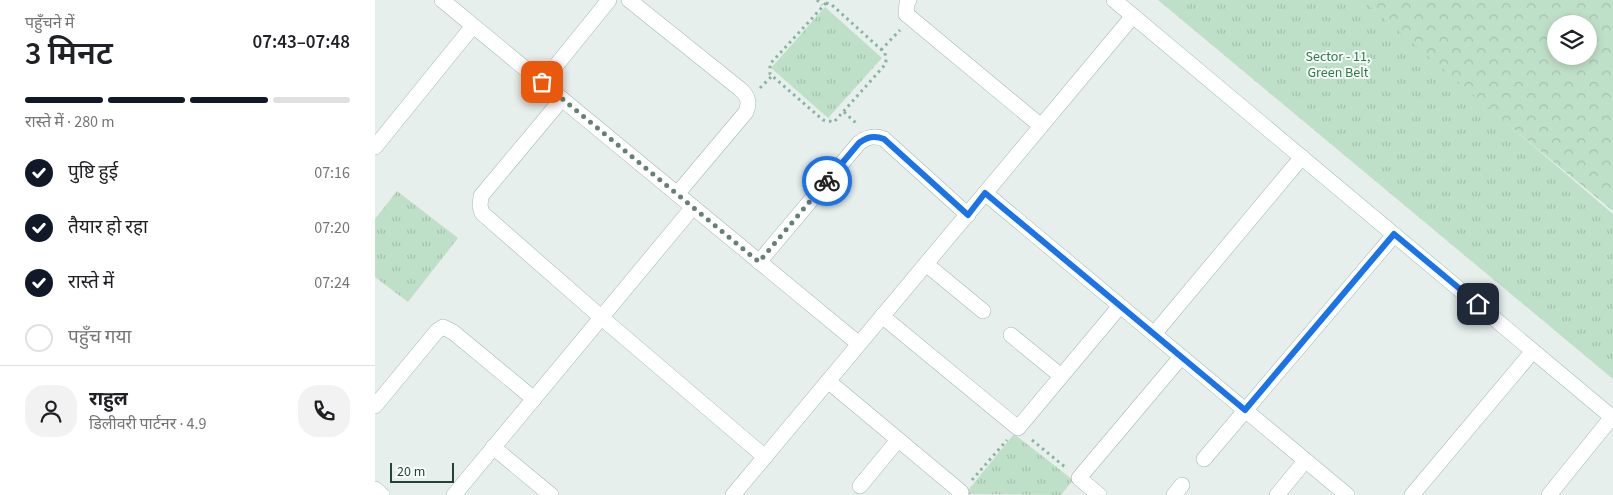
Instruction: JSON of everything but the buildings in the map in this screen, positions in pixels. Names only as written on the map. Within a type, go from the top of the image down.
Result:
[{"type":"street","points":[[442,0],[859,344]]},
{"type":"street","points":[[542,82],[609,0]]},
{"type":"street","points":[[629,0],[741,89],[749,99],[746,112],[677,194]]},
{"type":"street","points":[[909,0],[905,10],[910,18],[1041,126]]},
{"type":"street","points":[[1114,0],[1612,418],[1549,495]]},
{"type":"street","points":[[733,495],[1133,16]]},
{"type":"street","points":[[375,147],[473,26]]},
{"type":"street","points":[[562,99],[481,196],[480,206],[482,213],[765,457]]},
{"type":"street","points":[[759,262],[859,143],[871,137],[884,139],[968,215]]},
{"type":"street","points":[[1154,334],[1302,158]]},
{"type":"street","points":[[985,193],[1347,495]]},
{"type":"street","points":[[454,495],[693,207]]},
{"type":"street","points":[[1204,459],[1394,234]]},
{"type":"street","points":[[926,264],[983,311]]},
{"type":"street","points":[[882,316],[1018,428],[1120,306]]},
{"type":"street","points":[[375,406],[437,331],[443,328],[448,329],[534,399]]},
{"type":"street","points":[[1011,335],[1061,376]]},
{"type":"street","points":[[1412,495],[1533,351]]},
{"type":"street","points":[[1099,495],[1079,478],[1181,357]]},
{"type":"street","points":[[828,381],[960,493]]},
{"type":"street","points":[[860,486],[898,440]]},
{"type":"street","points":[[493,447],[551,495]]},
{"type":"street","points":[[1277,495],[1305,461]]},
{"type":"street","points":[[375,489],[382,495]]},
{"type":"path","points":[[817,0],[822,5]]},
{"type":"path","points":[[826,3],[831,5],[885,53],[886,58],[883,67],[834,122],[823,120],[770,74],[769,70],[770,64],[822,5],[826,3]]},
{"type":"path","points":[[881,50],[910,18]]},
{"type":"path","points":[[960,493],[1018,428],[1079,478]]},
{"type":"green space","name":"Sector - 11, Green Belt","points":[[1158,0],[1362,0],[1613,214],[1613,379]]},
{"type":"green space","points":[[1357,0],[1613,0],[1613,211]]},
{"type":"green space","points":[[825,7],[882,58],[828,118],[771,68]]},
{"type":"green space","points":[[397,191],[458,238],[408,302],[375,277],[375,219]]},
{"type":"green space","points":[[1014,434],[1073,480],[1061,495],[965,494]]},
{"type":"way so far","points":[[542,82],[759,262],[827,181]]},
{"type":"route","points":[[827,181],[859,143],[871,137],[878,137],[884,139],[968,215],[985,193],[1245,410],[1394,234],[1478,304]]}]
